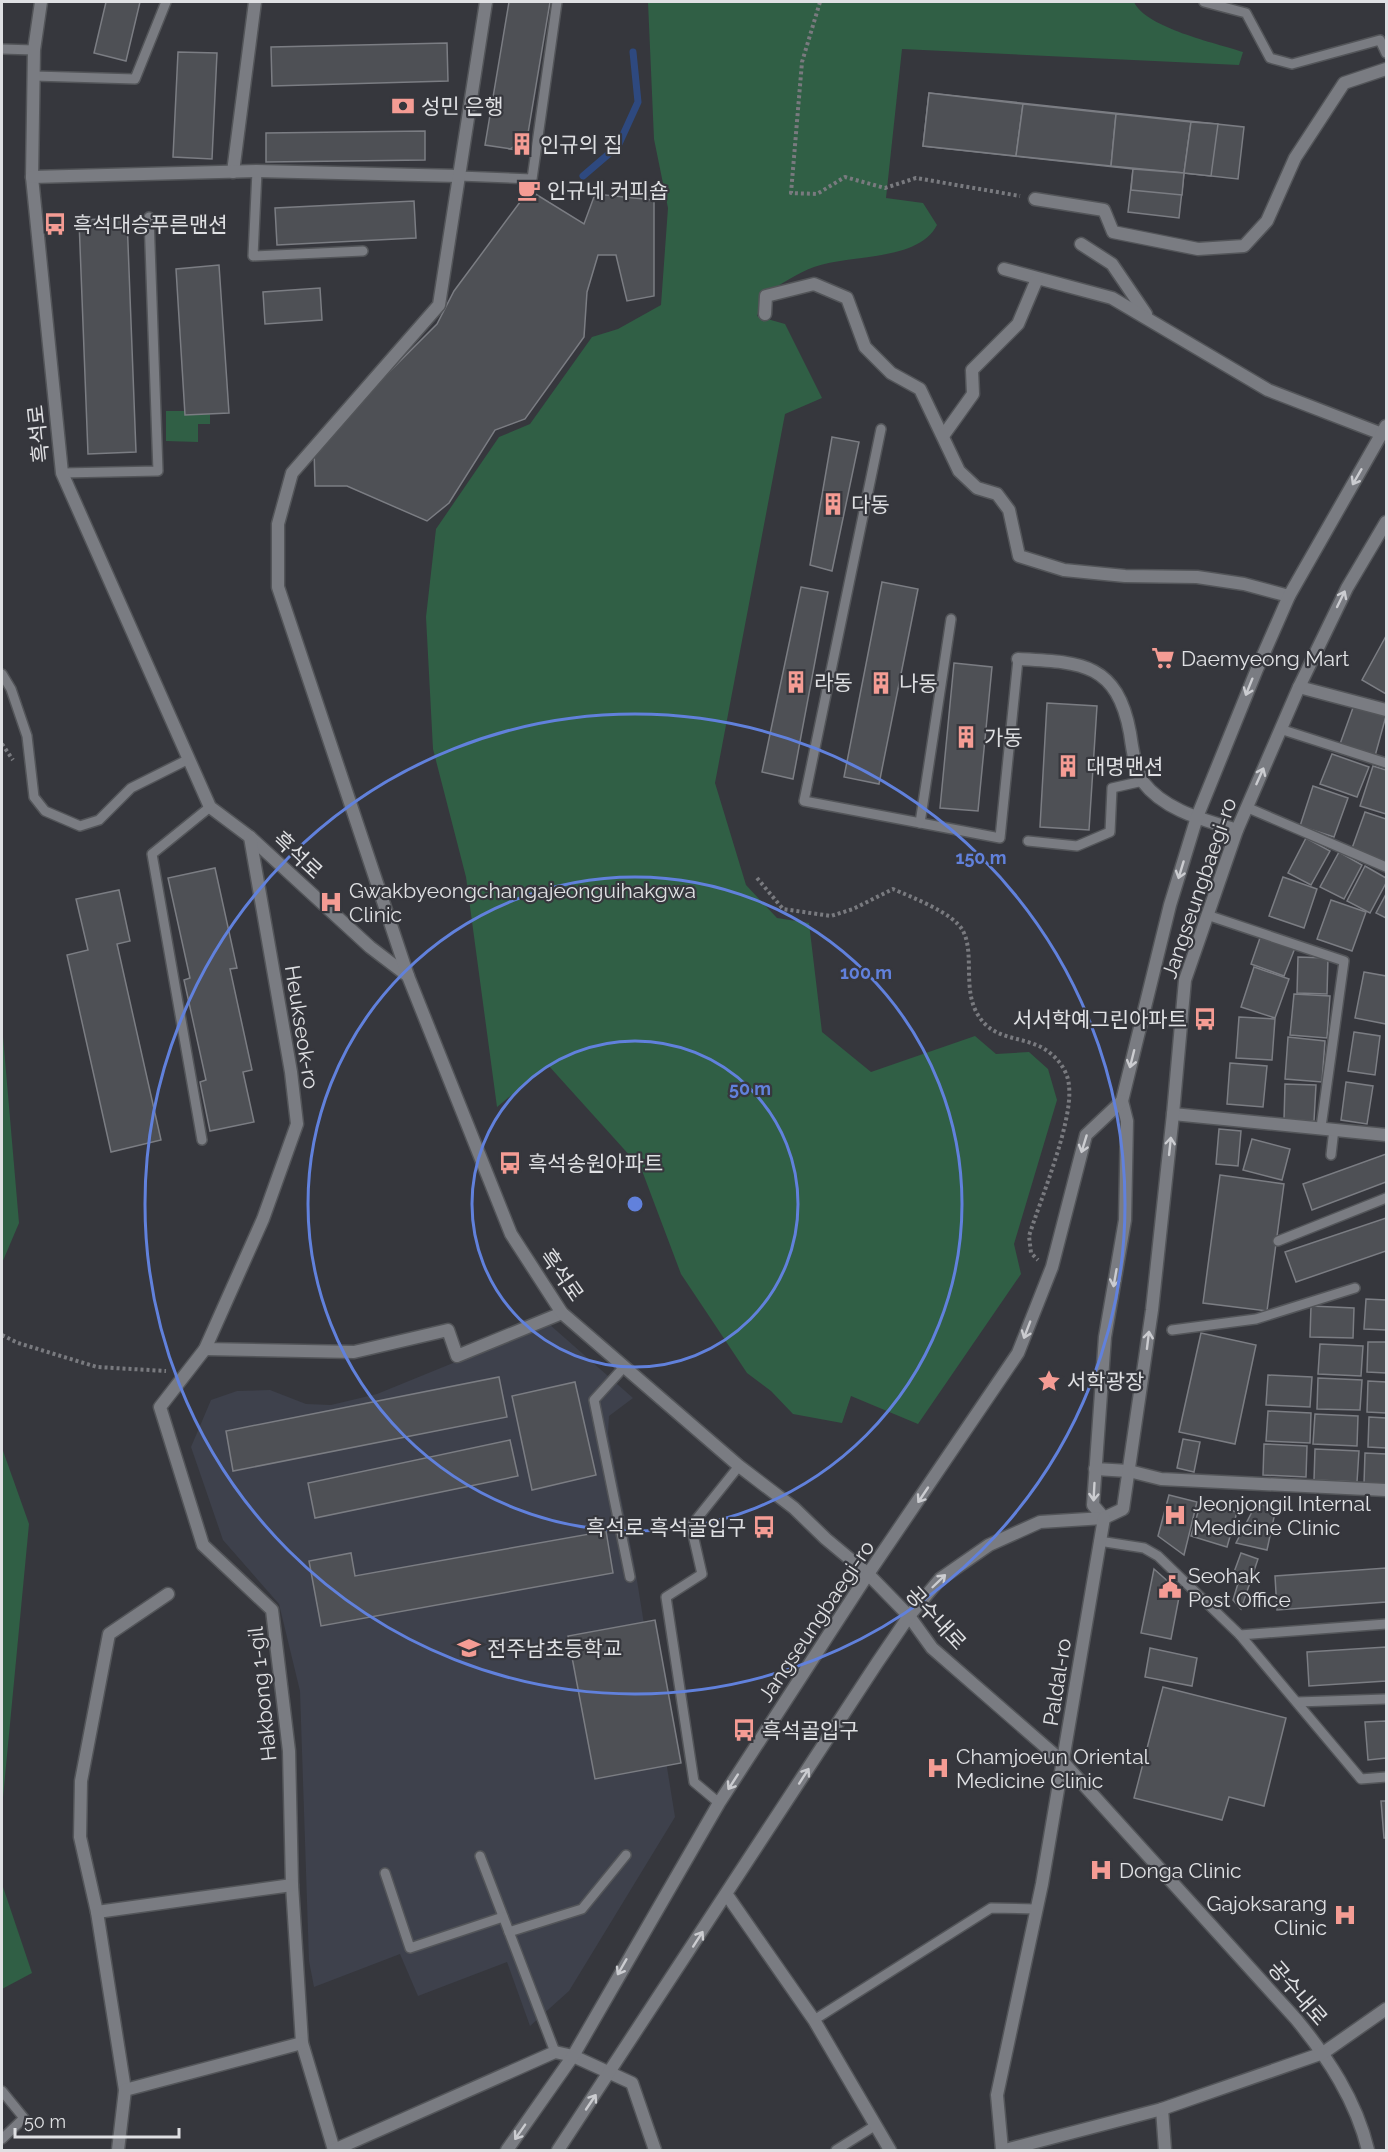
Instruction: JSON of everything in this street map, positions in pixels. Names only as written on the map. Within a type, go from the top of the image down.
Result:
[{"type":"street","name":"흑석로","points":[[41,2],[34,50],[32,177],[62,472],[210,807],[250,837],[370,947],[408,976],[511,1234],[562,1313],[739,1466],[794,1508],[826,1539],[868,1574]]},
{"type":"street","points":[[233,172],[255,2]]},
{"type":"street","points":[[408,976],[278,587],[278,524],[292,473],[439,305],[486,2]]},
{"type":"street","points":[[1035,199],[1104,210],[1113,232],[1198,249],[1244,246],[1267,220],[1295,158],[1344,83],[1386,69]]},
{"type":"street","points":[[32,177],[257,171],[459,176]]},
{"type":"street","points":[[1081,244],[1112,264],[1149,317]]},
{"type":"street","points":[[1004,269],[1112,298],[1149,317],[1197,351],[1268,390],[1384,430]]},
{"type":"street","points":[[943,436],[973,394],[972,370],[1018,324],[1037,279]]},
{"type":"street","points":[[765,314],[766,296],[792,288],[814,284],[847,298],[865,347],[891,373],[920,389],[959,471],[977,488],[997,494],[1009,510],[1019,556],[1064,570],[1125,576],[1197,577],[1244,584],[1290,596]]},
{"type":"street","name":"Jangseungbaegi-ro","points":[[1125,1220],[1127,1121],[1122,1101],[1170,905],[1197,817],[1257,669],[1290,596],[1384,430]]},
{"type":"street","name":"Jangseungbaegi-ro","points":[[1104,1518],[1123,1509],[1135,1440],[1173,1114],[1185,980],[1237,830],[1280,729],[1347,588],[1386,522]]},
{"type":"street","points":[[1018,659],[1072,662],[1111,682],[1127,716],[1132,750],[1143,781],[1172,806],[1237,830]]},
{"type":"street","points":[[1299,687],[1386,710]]},
{"type":"street","name":"Heukseok-ro","points":[[250,837],[291,1072],[297,1124],[263,1219]]},
{"type":"street","name":"Jangseungbaegi-ro","points":[[507,2151],[573,2056],[605,1996],[719,1803],[868,1574],[1018,1353],[1052,1267],[1086,1135],[1122,1101]]},
{"type":"street","points":[[1173,1114],[1386,1135]]},
{"type":"street","name":"Hakbong 1-gil","points":[[263,1219],[205,1349],[160,1407],[203,1545],[272,1610],[289,1751],[292,1885],[302,2043],[334,2151]]},
{"type":"street","name":"Paldal-ro","points":[[1004,2151],[997,2094],[1064,1762],[1104,1518],[1094,1506],[1095,1469],[1105,1337],[1125,1220]]},
{"type":"street","points":[[205,1349],[354,1352],[448,1330],[457,1356],[562,1313]]},
{"type":"street","points":[[1095,1469],[1129,1471],[1161,1479],[1386,1490]]},
{"type":"street","points":[[558,2151],[909,1616],[940,1579],[989,1545],[1040,1522],[1104,1518]]},
{"type":"street","name":"공수내로","points":[[868,1574],[909,1616],[932,1648],[1064,1762],[1296,2019],[1323,2053],[1341,2081],[1368,2151]]},
{"type":"street","points":[[118,2151],[125,2090],[97,1912],[80,1837],[81,1781],[109,1634],[168,1594]]},
{"type":"street","points":[[97,1912],[292,1885]]},
{"type":"street","points":[[727,1895],[814,2020],[890,2151]]},
{"type":"street","points":[[1004,2151],[1162,2109],[1323,2053],[1386,2009]]},
{"type":"street","points":[[125,2090],[302,2043]]},
{"type":"street","points":[[334,2151],[555,2052],[573,2056],[632,2084],[655,2151]]},
{"type":"street","points":[[1162,2109],[1165,2151]]},
{"type":"lane","points":[[34,76],[135,79],[166,2]]},
{"type":"lane","points":[[459,176],[532,179],[557,2]]},
{"type":"lane","points":[[1203,2],[1246,13],[1270,58],[1292,64],[1380,40],[1386,53]]},
{"type":"lane","points":[[2,49],[34,50]]},
{"type":"lane","points":[[257,171],[253,256],[363,251]]},
{"type":"lane","points":[[62,472],[158,471],[148,217]]},
{"type":"lane","points":[[881,429],[804,801],[1000,838],[1018,659]]},
{"type":"lane","points":[[920,823],[951,619]]},
{"type":"lane","points":[[2,674],[11,689],[27,736],[34,797],[45,811],[80,826],[99,820],[131,788],[189,759]]},
{"type":"lane","points":[[1280,729],[1386,763]]},
{"type":"lane","points":[[1028,842],[1077,846],[1110,832],[1113,788],[1143,781]]},
{"type":"lane","points":[[202,1140],[152,854],[210,807]]},
{"type":"lane","points":[[1246,807],[1386,867]]},
{"type":"lane","points":[[1207,915],[1344,961],[1328,1128],[1331,1155]]},
{"type":"lane","points":[[1278,1241],[1386,1198]]},
{"type":"lane","points":[[1172,1330],[1256,1319],[1354,1288]]},
{"type":"lane","points":[[624,1366],[594,1400],[630,1577]]},
{"type":"lane","points":[[719,1803],[694,1782],[666,1597],[702,1574],[691,1526],[739,1466]]},
{"type":"lane","points":[[1100,1541],[1144,1548],[1158,1556],[1240,1635],[1361,1779],[1386,1777]]},
{"type":"lane","points":[[1240,1635],[1386,1624]]},
{"type":"lane","points":[[1297,1702],[1386,1699]]},
{"type":"lane","points":[[509,1932],[582,1909],[626,1855]]},
{"type":"lane","points":[[480,1856],[555,2052]]},
{"type":"lane","points":[[385,1873],[410,1948],[503,1917]]},
{"type":"lane","points":[[814,2020],[991,1908],[1035,1909]]},
{"type":"lane","points":[[2,2091],[24,2118],[2,2139]]},
{"type":"lane","points":[[836,2151],[876,2125]]},
{"type":"path","points":[[820,2],[802,62],[791,193],[817,194],[845,177],[885,188],[916,178],[1035,199]]},
{"type":"path","points":[[757,878],[783,909],[831,916],[853,909],[893,889],[934,908],[962,929],[968,945],[970,990],[978,1016],[1000,1036],[1042,1047],[1064,1066],[1070,1086],[1066,1121],[1029,1236],[1031,1253],[1052,1267]]},
{"type":"path","points":[[2,1335],[18,1343],[97,1367],[187,1373]]},
{"type":"shaded area","name":"전주남초등학교","points":[[549,1324],[633,1398],[609,1416],[608,1433],[635,1568],[675,1817],[569,1991],[530,2026],[507,1962],[418,1996],[400,1954],[314,1987],[309,1961],[300,1691],[279,1604],[223,1540],[191,1447],[211,1400],[237,1391],[270,1390],[306,1404],[331,1405],[377,1394]]},
{"type":"green space","points":[[648,2],[1134,2],[1152,20],[1167,27],[1243,52],[1239,65],[902,49],[886,198],[923,203],[937,225],[928,237],[899,251],[829,263],[801,272],[765,293],[757,316],[785,324],[822,398],[785,414],[715,783],[746,885],[777,918],[809,923],[822,1032],[871,1072],[975,1036],[996,1054],[1029,1052],[1048,1069],[1057,1100],[1014,1244],[1021,1274],[918,1424],[851,1396],[842,1423],[793,1414],[771,1391],[747,1373],[681,1274],[641,1168],[548,1065],[497,1107],[466,877],[433,749],[426,617],[436,529],[499,437],[530,424],[592,337],[618,329],[661,305],[668,208],[654,139]]},
{"type":"green space","points":[[166,411],[210,411],[210,424],[198,424],[198,442],[166,441]]},
{"type":"green space","points":[[2,1025],[19,1223],[2,1263]]},
{"type":"green space","points":[[2,1448],[29,1524],[2,1808]]},
{"type":"green space","points":[[2,1884],[32,1973],[2,1989]]},
{"type":"building","points":[[106,2],[140,2],[126,61],[94,53]]},
{"type":"building","points":[[509,2],[550,2],[525,151],[485,145]]},
{"type":"building","points":[[447,43],[448,81],[272,86],[271,47]]},
{"type":"building","points":[[178,52],[217,53],[212,159],[173,157]]},
{"type":"building","points":[[929,93],[1244,127],[1238,179],[1184,173],[1179,218],[1128,212],[1133,169],[923,146]]},
{"type":"building","points":[[929,93],[1023,104],[1016,156],[923,146]]},
{"type":"building","points":[[1023,104],[1116,114],[1111,166],[1016,156]]},
{"type":"building","points":[[1116,114],[1191,122],[1184,173],[1111,166]]},
{"type":"building","points":[[1191,122],[1218,124],[1211,176],[1184,173]]},
{"type":"building","points":[[425,131],[425,160],[266,162],[266,133]]},
{"type":"building","name":"인규의 집","points":[[527,138],[525,151],[510,149]]},
{"type":"building","points":[[1133,169],[1184,173],[1182,195],[1131,190]]},
{"type":"building","points":[[529,190],[584,224],[595,194],[654,200],[654,296],[627,301],[616,255],[598,255],[587,292],[584,337],[525,419],[495,430],[449,503],[427,521],[347,486],[315,486],[314,447],[437,324],[454,291]]},
{"type":"building","points":[[414,201],[416,238],[277,245],[275,208]]},
{"type":"building","points":[[127,218],[136,452],[88,454],[79,220]]},
{"type":"building","points":[[219,265],[229,413],[185,415],[176,269]]},
{"type":"building","points":[[320,288],[322,320],[265,324],[263,292]]},
{"type":"building","name":"다동","points":[[832,437],[859,442],[832,571],[810,565]]},
{"type":"building","name":"나동","points":[[882,582],[918,589],[879,784],[844,777]]},
{"type":"building","name":"라동","points":[[801,587],[828,592],[793,779],[762,772]]},
{"type":"building","points":[[1386,636],[1386,694],[1362,680]]},
{"type":"building","name":"가동","points":[[954,663],[992,667],[978,811],[940,808]]},
{"type":"building","name":"대명맨션","points":[[1047,703],[1097,706],[1089,830],[1040,827]]},
{"type":"building","points":[[1354,705],[1386,716],[1375,756],[1340,744]]},
{"type":"building","points":[[1332,754],[1369,767],[1357,797],[1320,784]]},
{"type":"building","points":[[1373,766],[1386,770],[1386,814],[1360,806]]},
{"type":"building","points":[[1313,786],[1348,798],[1334,837],[1300,826]]},
{"type":"building","points":[[1365,812],[1386,819],[1386,862],[1351,851]]},
{"type":"building","points":[[1306,838],[1330,851],[1311,885],[1288,873]]},
{"type":"building","points":[[1339,852],[1362,865],[1344,899],[1320,887]]},
{"type":"building","points":[[1365,866],[1386,878],[1386,883],[1370,913],[1347,901]]},
{"type":"building","points":[[215,868],[237,968],[230,969],[252,1070],[243,1072],[254,1122],[210,1131],[200,1082],[206,1080],[184,980],[190,978],[168,878]]},
{"type":"building","points":[[1283,877],[1317,889],[1304,928],[1269,916]]},
{"type":"building","points":[[119,890],[130,941],[117,944],[161,1140],[111,1152],[67,955],[88,950],[76,899]]},
{"type":"building","points":[[1386,894],[1386,918],[1376,913]]},
{"type":"building","points":[[1331,900],[1366,912],[1352,951],[1317,939]]},
{"type":"building","points":[[1261,935],[1295,948],[1284,976],[1251,964]]},
{"type":"building","points":[[1298,957],[1328,958],[1327,994],[1297,993]]},
{"type":"building","points":[[1254,967],[1289,979],[1275,1018],[1241,1007]]},
{"type":"building","points":[[1364,972],[1386,976],[1386,1024],[1355,1018]]},
{"type":"building","points":[[1294,994],[1330,996],[1327,1038],[1290,1035]]},
{"type":"building","points":[[1239,1017],[1275,1019],[1272,1060],[1236,1058]]},
{"type":"building","points":[[1354,1032],[1380,1036],[1375,1075],[1348,1071]]},
{"type":"building","points":[[1288,1037],[1325,1041],[1322,1082],[1285,1079]]},
{"type":"building","points":[[1230,1063],[1267,1066],[1263,1107],[1227,1104]]},
{"type":"building","points":[[1346,1082],[1373,1086],[1367,1124],[1341,1120]]},
{"type":"building","points":[[1285,1084],[1316,1085],[1314,1121],[1284,1120]]},
{"type":"building","points":[[1219,1129],[1241,1131],[1238,1166],[1216,1164]]},
{"type":"building","points":[[1252,1139],[1290,1149],[1282,1180],[1243,1170]]},
{"type":"building","points":[[1386,1154],[1386,1182],[1312,1210],[1303,1184]]},
{"type":"building","points":[[1220,1175],[1284,1184],[1267,1311],[1203,1303]]},
{"type":"building","points":[[1386,1218],[1386,1251],[1296,1282],[1285,1252]]},
{"type":"building","points":[[1366,1299],[1386,1300],[1386,1330],[1364,1329]]},
{"type":"building","points":[[1311,1306],[1354,1308],[1353,1338],[1310,1337]]},
{"type":"building","points":[[1201,1333],[1256,1345],[1235,1444],[1179,1432]]},
{"type":"building","points":[[1368,1342],[1386,1342],[1386,1373],[1367,1372]]},
{"type":"building","points":[[1320,1344],[1363,1346],[1361,1376],[1318,1374]]},
{"type":"building","points":[[1268,1375],[1312,1377],[1310,1407],[1266,1405]]},
{"type":"building","points":[[499,1377],[507,1417],[233,1471],[226,1431]]},
{"type":"building","points":[[1318,1378],[1362,1380],[1360,1410],[1317,1409]]},
{"type":"building","points":[[1368,1381],[1386,1382],[1386,1413],[1367,1412]]},
{"type":"building","points":[[575,1382],[596,1475],[532,1490],[512,1396]]},
{"type":"building","points":[[1268,1411],[1311,1413],[1310,1443],[1266,1441]]},
{"type":"building","points":[[1315,1414],[1358,1416],[1357,1446],[1313,1444]]},
{"type":"building","points":[[1369,1417],[1386,1418],[1386,1448],[1368,1447]]},
{"type":"building","points":[[1183,1439],[1200,1442],[1194,1472],[1177,1468]]},
{"type":"building","points":[[510,1440],[518,1476],[315,1518],[308,1483]]},
{"type":"building","points":[[1264,1444],[1307,1446],[1306,1477],[1263,1475]]},
{"type":"building","points":[[1315,1449],[1359,1451],[1357,1482],[1314,1480]]},
{"type":"building","points":[[1365,1453],[1386,1454],[1386,1485],[1364,1484]]},
{"type":"building","points":[[1169,1495],[1197,1502],[1184,1555],[1158,1536]]},
{"type":"building","points":[[1201,1502],[1237,1512],[1227,1547],[1191,1536]]},
{"type":"building","points":[[1256,1504],[1276,1508],[1267,1550],[1236,1543]]},
{"type":"building","points":[[606,1531],[613,1573],[321,1626],[309,1561],[351,1553],[355,1576]]},
{"type":"building","points":[[1241,1553],[1258,1559],[1241,1609],[1233,1600],[1239,1580],[1233,1575]]},
{"type":"building","points":[[1386,1568],[1386,1602],[1277,1610],[1275,1576]]},
{"type":"building","points":[[1154,1569],[1180,1592],[1171,1639],[1141,1633]]},
{"type":"building","points":[[655,1620],[681,1763],[595,1779],[568,1636]]},
{"type":"building","points":[[1386,1647],[1386,1681],[1309,1686],[1307,1652]]},
{"type":"building","points":[[1150,1648],[1197,1658],[1192,1686],[1145,1677]]},
{"type":"building","points":[[1163,1687],[1286,1718],[1264,1806],[1229,1797],[1222,1820],[1134,1798]]},
{"type":"building","points":[[1386,1721],[1386,1758],[1368,1760],[1365,1722]]},
{"type":"building","points":[[1381,1801],[1386,1801],[1386,1838],[1384,1838]]},
{"type":"waterway","points":[[583,176],[618,146],[638,102],[633,52]]},
{"type":"place","name":"성민 은행","points":[[403,106]]},
{"type":"place","name":"인규의 집","points":[[522,144]]},
{"type":"place","name":"인규네 커피숍","points":[[529,190]]},
{"type":"place","name":"흑석대승푸른맨션","points":[[55,224]]},
{"type":"place","name":"다동","points":[[833,504]]},
{"type":"place","name":"Daemyeong Mart","points":[[1163,658]]},
{"type":"place","name":"라동","points":[[796,682]]},
{"type":"place","name":"나동","points":[[881,683]]},
{"type":"place","name":"가동","points":[[966,737]]},
{"type":"place","name":"대명맨션","points":[[1068,766]]},
{"type":"place","name":"Gwakbyeongchangajeonguihakgwa Clinic","points":[[331,902]]},
{"type":"place","name":"서서학예그린아파트","points":[[1205,1019]]},
{"type":"place","name":"흑석송원아파트","points":[[510,1163]]},
{"type":"place","name":"서학광장","points":[[1049,1381]]},
{"type":"place","name":"Jeonjongil Internal Medicine Clinic","points":[[1175,1515]]},
{"type":"place","name":"흑석로 흑석골입구","points":[[764,1527]]},
{"type":"place","name":"Seohak Post Office","points":[[1170,1587]]},
{"type":"place","name":"전주남초등학교","points":[[469,1648]]},
{"type":"place","name":"흑석골입구","points":[[744,1730]]},
{"type":"place","name":"Chamjoeun Oriental Medicine Clinic","points":[[938,1768]]},
{"type":"place","name":"Donga Clinic","points":[[1101,1870]]},
{"type":"place","name":"Gajoksarang Clinic","points":[[1345,1915]]}]
